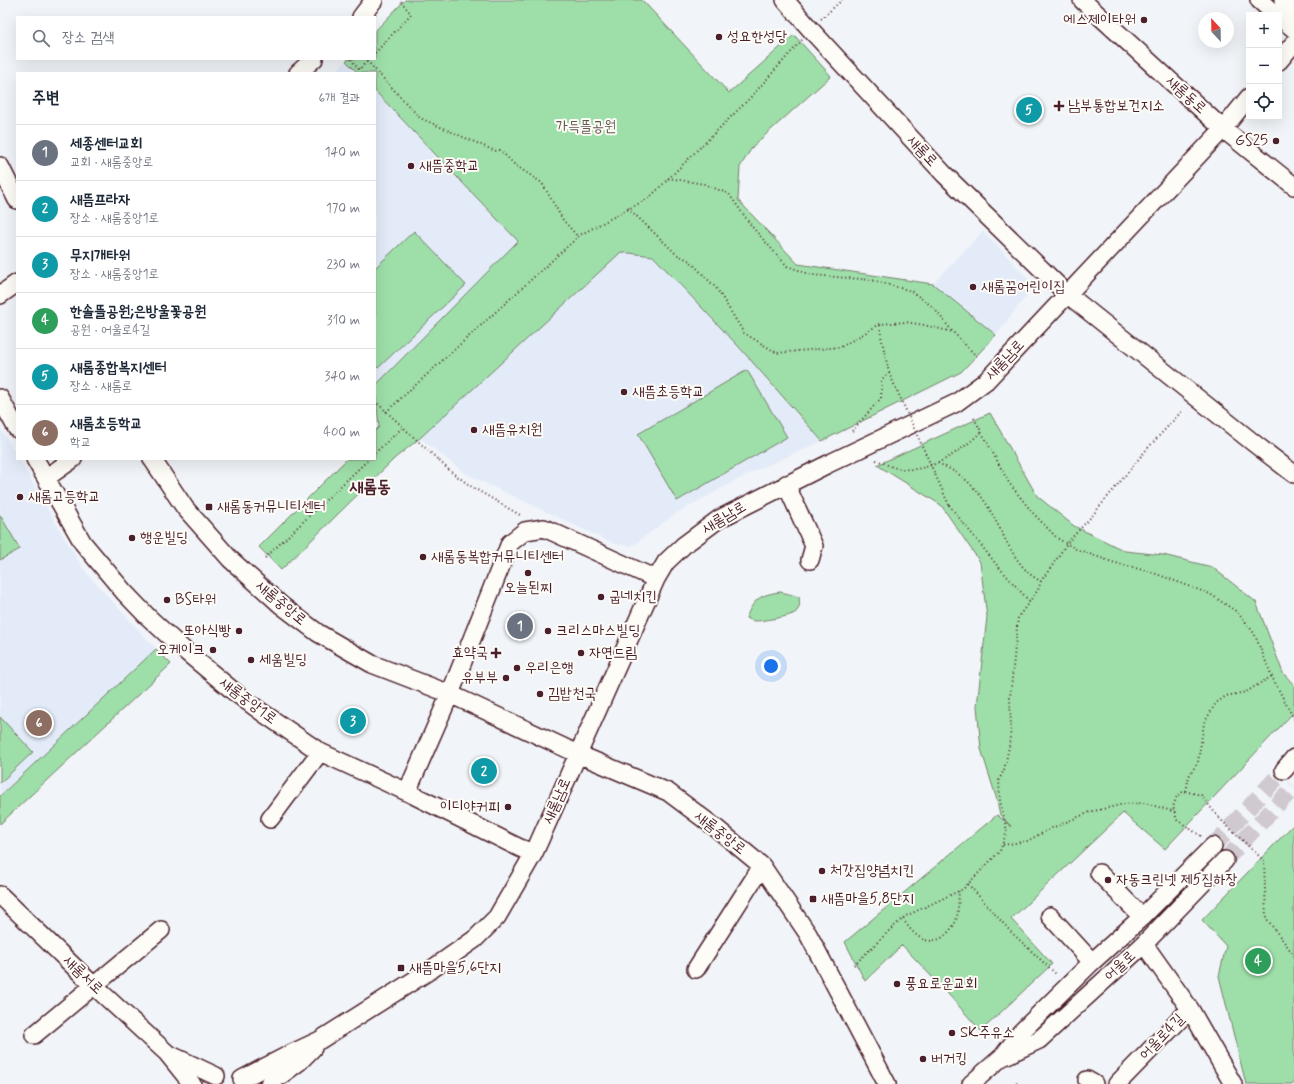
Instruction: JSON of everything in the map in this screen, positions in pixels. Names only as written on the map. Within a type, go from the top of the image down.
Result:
[{"type":"street","points":[[362,16],[374,0]]},
{"type":"street","name":"새롬로","points":[[785,0],[944,174],[1067,294],[1294,474]]},
{"type":"street","name":"새롬동로","points":[[1082,0],[1223,129],[1294,186]]},
{"type":"street","points":[[1259,0],[1273,12]]},
{"type":"street","points":[[1283,0],[1294,9]]},
{"type":"street","points":[[1282,19],[1294,29]]},
{"type":"street","points":[[1282,57],[1294,43]]},
{"type":"street","points":[[299,72],[313,60]]},
{"type":"street","name":"새롬남로","points":[[245,1081],[290,1054],[320,1040],[432,968],[475,939],[497,917],[534,853],[656,579],[666,562],[684,545],[719,519],[786,484],[956,403],[986,381],[1223,129],[1246,102]]},
{"type":"street","points":[[0,166],[16,198]]},
{"type":"street","points":[[0,295],[16,284]]},
{"type":"street","points":[[0,398],[16,427]]},
{"type":"street","name":"새롬중앙1로","points":[[36,460],[83,543],[124,592],[147,616],[184,650],[237,694],[320,752],[534,853]]},
{"type":"street","points":[[46,478],[72,460]]},
{"type":"street","name":"새롬중앙로","points":[[153,460],[185,508],[230,559],[281,605],[318,633],[372,664],[450,694],[578,754],[668,792],[716,828],[762,866],[808,934],[887,1084]]},
{"type":"street","points":[[786,484],[814,546],[810,560]]},
{"type":"street","points":[[407,792],[450,694],[510,544],[526,531],[544,528],[656,579]]},
{"type":"street","points":[[270,819],[320,752]]},
{"type":"street","name":"어울로","points":[[971,1084],[1003,1056],[1021,1032],[1092,962],[1142,917],[1207,841]]},
{"type":"street","name":"어울로","points":[[1003,1056],[1039,1040],[1144,944],[1225,860]]},
{"type":"street","points":[[696,970],[762,866]]},
{"type":"street","points":[[1099,873],[1142,917]]},
{"type":"street","name":"새롬서로","points":[[0,895],[94,986],[167,1053]]},
{"type":"street","points":[[1050,916],[1092,962]]},
{"type":"street","points":[[34,1035],[161,930]]},
{"type":"street","name":"어울로4길","points":[[1144,944],[1190,1008],[1233,1084]]},
{"type":"street","name":"어울로4길","points":[[1117,1084],[1190,1008]]},
{"type":"street","name":"새롬남로","points":[[270,1084],[300,1062],[320,1040]]},
{"type":"street","points":[[167,1053],[211,1080],[225,1074],[234,1075],[245,1081]]},
{"type":"street","points":[[167,1053],[192,1084]]},
{"type":"path","points":[[376,52],[412,14],[400,0]]},
{"type":"path","points":[[817,23],[842,0]]},
{"type":"path","points":[[386,412],[578,237],[628,208],[649,198],[749,99],[804,37]]},
{"type":"path","points":[[352,60],[359,70],[366,62],[376,72]]},
{"type":"path","points":[[376,72],[420,118],[495,151],[500,150],[515,165],[542,183],[563,220],[578,237]]},
{"type":"path","points":[[668,178],[704,184],[729,194],[753,228],[787,266],[812,275],[872,280],[911,291],[933,307],[953,332],[978,358]]},
{"type":"path","points":[[628,208],[676,254],[690,262],[717,289],[744,333],[777,353],[841,347],[880,324],[905,322],[953,332]]},
{"type":"path","points":[[880,324],[889,373],[949,505],[996,564],[1030,602]]},
{"type":"path","points":[[852,431],[881,398],[882,379],[889,373]]},
{"type":"path","points":[[376,401],[450,471],[472,487],[520,515]]},
{"type":"path","points":[[854,965],[906,916],[960,891],[1000,851],[1007,831],[1000,801],[999,780],[1004,770],[1009,747],[1011,727],[1010,698],[1018,617],[1038,590],[1041,580],[1052,566],[1066,543],[1092,516],[1146,450],[1182,411]]},
{"type":"path","points":[[974,418],[1009,483],[1032,512],[1057,538],[1076,549],[1112,562],[1151,572],[1210,594],[1237,612],[1254,633],[1272,676],[1294,719]]},
{"type":"path","points":[[376,452],[403,427]]},
{"type":"path","points":[[876,460],[894,468],[913,469],[938,463],[953,454],[981,432]]},
{"type":"path","points":[[265,558],[368,460]]},
{"type":"path","points":[[938,463],[957,473],[971,484],[992,512],[1018,560],[1027,572],[1041,580]]},
{"type":"path","points":[[1186,791],[1189,776],[1198,762],[1204,723],[1216,703],[1226,696],[1246,692],[1272,676]]},
{"type":"path","points":[[1207,841],[1178,820],[1174,812],[1173,807],[1178,796],[1184,791],[1201,795],[1219,818],[1264,861],[1266,918],[1294,956]]},
{"type":"path","points":[[1003,845],[1027,841],[1052,828],[1090,812],[1124,804],[1145,803],[1174,812]]},
{"type":"path","points":[[968,884],[1011,932],[1056,974]]},
{"type":"path","points":[[903,919],[910,929],[918,936],[928,941],[936,941],[954,926],[960,891]]},
{"type":"shaded area","points":[[346,61],[357,72],[335,72]]},
{"type":"shaded area","name":"새뜸중학교","points":[[376,92],[518,241],[376,385]]},
{"type":"shaded area","points":[[983,231],[1030,281],[1030,291],[996,335],[933,284]]},
{"type":"shaded area","name":"새뜸초등학교","points":[[621,252],[653,256],[739,347],[822,441],[748,474],[675,514],[632,546],[615,544],[466,474],[420,438]]},
{"type":"shaded area","points":[[0,427],[16,454],[16,460],[20,460],[85,571],[156,649],[0,796]]},
{"type":"green space","name":"가득뜰공원","points":[[405,0],[642,0],[729,93],[794,35],[831,76],[753,146],[740,167],[738,200],[798,264],[933,284],[996,335],[961,372],[822,441],[739,347],[653,256],[621,252],[420,438],[395,458],[281,570],[259,547],[346,460],[376,460],[376,430],[379,427],[376,385],[518,241],[376,92],[376,72],[357,72],[346,61],[376,60],[376,30]]},
{"type":"green space","points":[[414,231],[466,285],[378,368],[376,366],[376,267]]},
{"type":"green space","points":[[747,370],[787,437],[677,501],[638,434]]},
{"type":"green space","points":[[990,413],[1037,496],[1074,526],[1125,551],[1163,555],[1212,567],[1256,602],[1283,673],[1294,685],[1294,712],[1165,849],[1123,813],[1011,919],[1052,964],[981,1031],[902,945],[865,981],[845,942],[997,815],[1012,827],[1000,815],[997,800],[981,749],[977,706],[987,617],[980,562],[941,505],[877,465]]},
{"type":"green space","points":[[0,515],[20,549],[0,560]]},
{"type":"green space","points":[[780,592],[799,597],[800,601],[796,612],[783,617],[764,620],[754,621],[746,618],[752,606],[758,599]]},
{"type":"green space","points":[[156,649],[171,664],[0,824],[0,796]]},
{"type":"green space","points":[[0,717],[33,752],[0,783]]},
{"type":"green space","points":[[1294,824],[1294,1084],[1246,1084],[1219,976],[1226,946],[1202,920]]},
{"type":"tunnel","points":[[1213,846],[1284,770]]},
{"type":"tunnel","points":[[1225,860],[1294,787]]},
{"type":"place","name":"에스제이타워","points":[[1144,20]]},
{"type":"place","name":"성요한성당","points":[[719,37]]},
{"type":"place","name":"남부통합보건지소","points":[[1059,106]]},
{"type":"place","name":"새롬종합복지센터","points":[[1029,110]]},
{"type":"place","name":"GS25","points":[[1276,141]]},
{"type":"place","name":"새뜸중학교","points":[[411,166]]},
{"type":"place","name":"새롬꿈어린이집","points":[[973,287]]},
{"type":"place","name":"새뜸초등학교","points":[[624,392]]},
{"type":"place","name":"새뜸유치원","points":[[474,430]]},
{"type":"place","name":"새롬고등학교","points":[[20,497]]},
{"type":"place","name":"새롬동커뮤니티센터","points":[[209,507]]},
{"type":"place","name":"행운빌딩","points":[[132,538]]},
{"type":"place","name":"새롬동복합커뮤니티센터","points":[[423,557]]},
{"type":"place","name":"오늘된찌","points":[[528,573]]},
{"type":"place","name":"굽네치킨","points":[[601,597]]},
{"type":"place","name":"BS타워","points":[[167,600]]},
{"type":"place","name":"세종센터교회","points":[[520,626]]},
{"type":"place","name":"또아식빵","points":[[239,631]]},
{"type":"place","name":"크리스마스빌딩","points":[[548,631]]},
{"type":"place","name":"오케이크","points":[[213,650]]},
{"type":"place","name":"효약국","points":[[496,653]]},
{"type":"place","name":"자연드림","points":[[581,653]]},
{"type":"place","name":"세움빌딩","points":[[251,660]]},
{"type":"place","name":"우리은행","points":[[517,668]]},
{"type":"place","name":"유부부","points":[[506,678]]},
{"type":"place","name":"김밥천국","points":[[540,694]]},
{"type":"place","name":"무지개타워","points":[[353,721]]},
{"type":"place","name":"새롬초등학교","points":[[39,723]]},
{"type":"place","name":"새뜸프라자","points":[[484,771]]},
{"type":"place","name":"이디야커피","points":[[508,807]]},
{"type":"place","name":"처갓집양념치킨","points":[[822,871]]},
{"type":"place","name":"자동크린넷 제5집하장","points":[[1108,880]]},
{"type":"place","name":"새뜸마을5,8단지","points":[[813,899]]},
{"type":"place","name":"한솔뜰공원;은방울꽃공원","points":[[1258,961]]},
{"type":"place","name":"새뜸마을5,6단지","points":[[401,968]]},
{"type":"place","name":"풍요로운교회","points":[[897,984]]},
{"type":"place","name":"SK주유소","points":[[952,1033]]},
{"type":"place","name":"버거킹","points":[[923,1059]]},
{"type":"district","name":"새롬동","points":[[370,487]]}]
